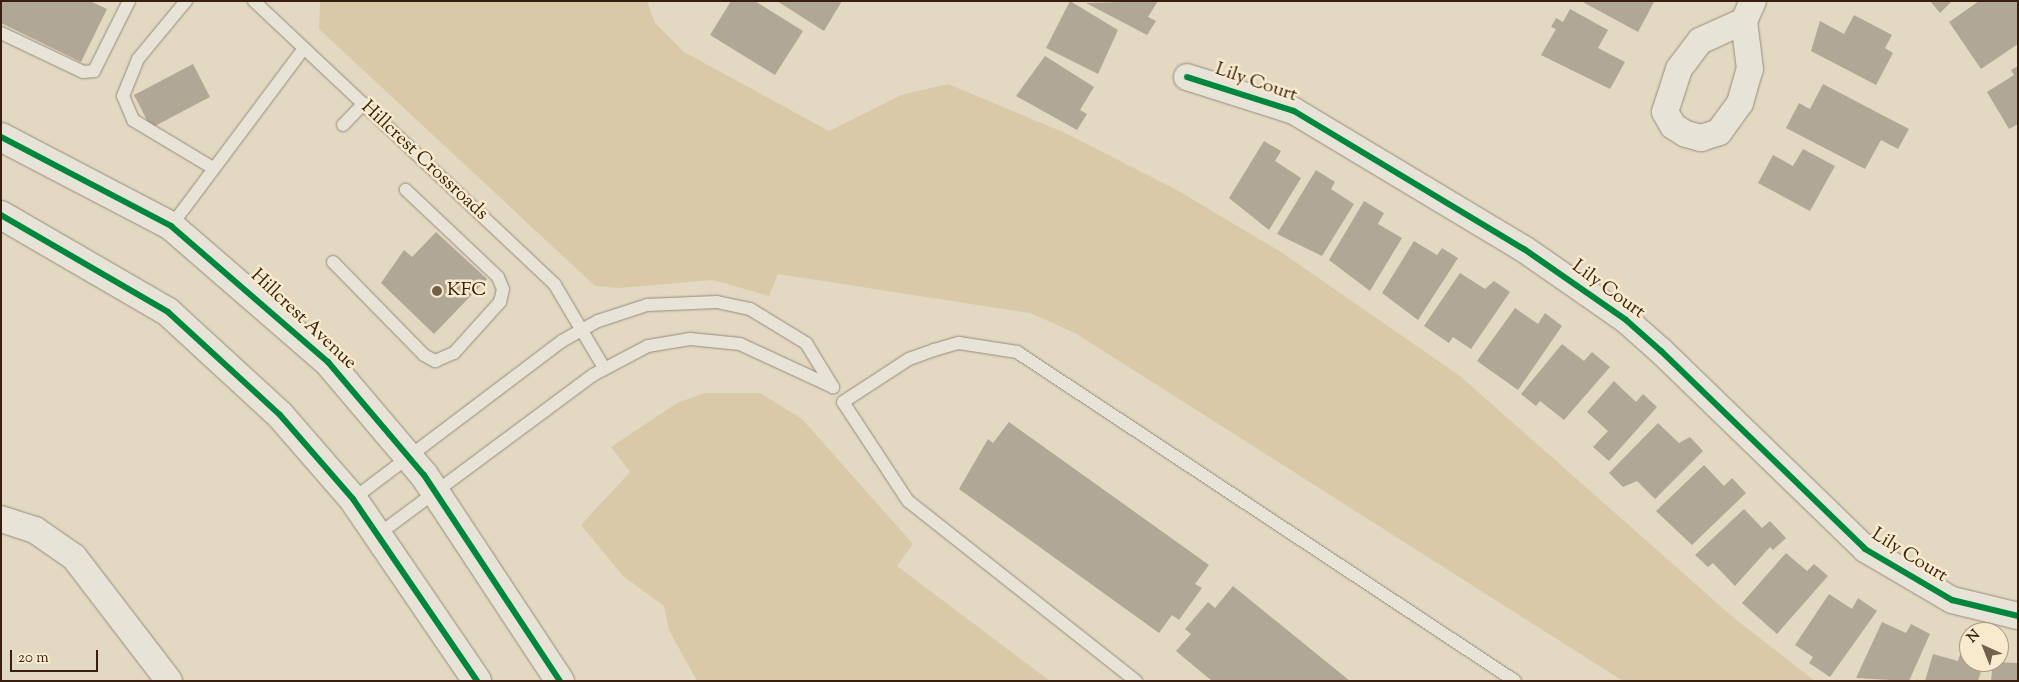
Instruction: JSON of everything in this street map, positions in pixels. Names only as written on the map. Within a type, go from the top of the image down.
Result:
[{"type":"main road","name":"Hillcrest Avenue","points":[[1,137],[171,226],[328,362],[410,457],[436,493],[560,681]]},
{"type":"main road","points":[[1,215],[168,312],[280,415],[352,499],[379,534],[477,681]]},
{"type":"street","name":"Lily Court","points":[[1188,77],[1294,110],[1524,248],[1626,320],[1661,350],[1865,549],[1952,600],[2018,616]]},
{"type":"street","points":[[1,520],[35,530],[74,556],[169,681]]},
{"type":"lane","points":[[1,33],[83,72],[94,71],[129,1]]},
{"type":"lane","points":[[186,1],[149,42],[123,96],[133,120],[213,168]]},
{"type":"lane","name":"Hillcrest Crossroads","points":[[254,1],[555,285],[583,329],[604,368]]},
{"type":"lane","points":[[171,226],[304,48]]},
{"type":"lane","points":[[343,125],[364,103]]},
{"type":"lane","points":[[333,262],[424,355],[435,361],[454,353],[500,302],[503,289],[498,277],[406,190]]},
{"type":"lane","points":[[352,499],[583,329],[647,306],[717,302],[750,309],[806,343],[908,501],[1136,681]]},
{"type":"lane","points":[[379,534],[604,368],[648,346],[715,339],[762,352],[833,387]]},
{"type":"lane","points":[[844,402],[909,359],[934,350],[959,343],[1017,352],[1515,681]]},
{"type":"shaded area","points":[[320,1],[647,1],[655,23],[684,52],[829,131],[901,95],[948,84],[1063,132],[1177,190],[1281,252],[1460,376],[1734,618],[1815,681],[1623,681],[1075,333],[1030,313],[778,274],[769,296],[713,280],[619,288],[595,286],[319,29]]},
{"type":"shaded area","points":[[705,393],[760,393],[802,419],[913,544],[897,566],[1050,681],[697,681],[669,630],[664,606],[623,576],[581,525],[630,472],[611,447],[677,403]]},
{"type":"building","points":[[1,1],[90,1],[107,9],[81,62],[1,23]]},
{"type":"building","points":[[731,1],[755,1],[803,31],[775,75],[710,35]]},
{"type":"building","points":[[777,1],[842,1],[824,31]]},
{"type":"building","points":[[1070,1],[1118,30],[1098,74],[1046,48]]},
{"type":"building","points":[[1158,1],[1148,17],[1156,21],[1147,35],[1086,3]]},
{"type":"building","points":[[1581,1],[1652,1],[1654,2],[1638,32]]},
{"type":"building","points":[[1930,1],[1952,1],[1940,13]]},
{"type":"building","points":[[1979,1],[2018,1],[2018,44],[1981,69],[1949,22]]},
{"type":"building","points":[[1570,9],[1608,30],[1598,48],[1625,62],[1610,89],[1541,55],[1556,29],[1551,27],[1556,18],[1563,22]]},
{"type":"building","points":[[1854,15],[1892,35],[1885,48],[1893,53],[1876,85],[1811,51],[1820,21],[1844,34]]},
{"type":"building","points":[[1045,56],[1094,87],[1080,110],[1087,114],[1077,130],[1016,96]]},
{"type":"building","points":[[193,64],[210,97],[151,128],[134,95]]},
{"type":"building","points":[[2018,66],[2018,124],[2009,129],[1987,92],[2014,75],[2011,70]]},
{"type":"building","points":[[1823,84],[1909,129],[1898,149],[1881,140],[1865,169],[1786,128],[1799,103],[1810,109]]},
{"type":"building","points":[[1264,141],[1281,151],[1275,161],[1301,178],[1269,230],[1229,198]]},
{"type":"building","points":[[1803,149],[1835,166],[1810,211],[1758,183],[1773,155],[1793,166]]},
{"type":"building","points":[[1316,170],[1335,182],[1331,189],[1354,204],[1322,256],[1277,234]]},
{"type":"building","points":[[1364,201],[1384,213],[1378,224],[1402,238],[1370,291],[1329,260]]},
{"type":"building","points":[[436,232],[487,279],[434,334],[381,283],[404,250],[412,257]]},
{"type":"building","points":[[1414,241],[1437,255],[1442,248],[1458,258],[1418,320],[1382,293]]},
{"type":"building","points":[[1460,273],[1485,289],[1494,281],[1510,292],[1471,349],[1453,337],[1449,343],[1424,326]]},
{"type":"building","points":[[1515,308],[1538,324],[1545,313],[1562,326],[1518,390],[1477,361]]},
{"type":"building","points":[[1562,344],[1584,361],[1592,352],[1610,367],[1564,420],[1540,401],[1536,406],[1521,394]]},
{"type":"building","points":[[1614,381],[1636,402],[1643,394],[1657,407],[1609,461],[1593,447],[1608,431],[1587,412]]},
{"type":"building","points":[[1009,422],[1209,565],[1195,584],[1202,588],[1179,620],[1172,615],[1159,633],[959,489],[988,439],[993,443]]},
{"type":"building","points":[[1658,423],[1679,443],[1690,437],[1703,451],[1655,499],[1637,481],[1623,487],[1609,473]]},
{"type":"building","points":[[1704,465],[1724,486],[1732,478],[1746,493],[1692,545],[1656,511]]},
{"type":"building","points":[[1744,509],[1762,528],[1770,521],[1786,538],[1773,550],[1770,547],[1735,586],[1713,563],[1708,567],[1695,555]]},
{"type":"building","points":[[1786,553],[1807,571],[1814,564],[1828,576],[1777,634],[1742,603]]},
{"type":"building","points":[[1233,586],[1350,681],[1212,681],[1176,651],[1191,634],[1185,629],[1208,602],[1215,608]]},
{"type":"building","points":[[1829,594],[1852,609],[1858,598],[1877,611],[1830,677],[1809,663],[1813,657],[1795,645]]},
{"type":"building","points":[[1882,622],[1906,633],[1911,624],[1930,634],[1909,681],[1856,678]]},
{"type":"building","points":[[1933,654],[1958,661],[1959,658],[1959,672],[1981,672],[1978,681],[1925,681]]},
{"type":"building","points":[[2009,663],[2018,663],[2018,681],[1991,681],[1992,672],[2009,672]]},
{"type":"cycle path","points":[[1187,77],[1294,111],[1524,249],[1626,320],[1661,351],[1865,549],[1952,600],[2018,616]]},
{"type":"cycle path","points":[[1,137],[171,226],[328,362],[424,475],[560,681]]},
{"type":"cycle path","points":[[1,215],[168,312],[280,415],[353,499],[477,681]]},
{"type":"place","name":"KFC","points":[[437,291]]}]
